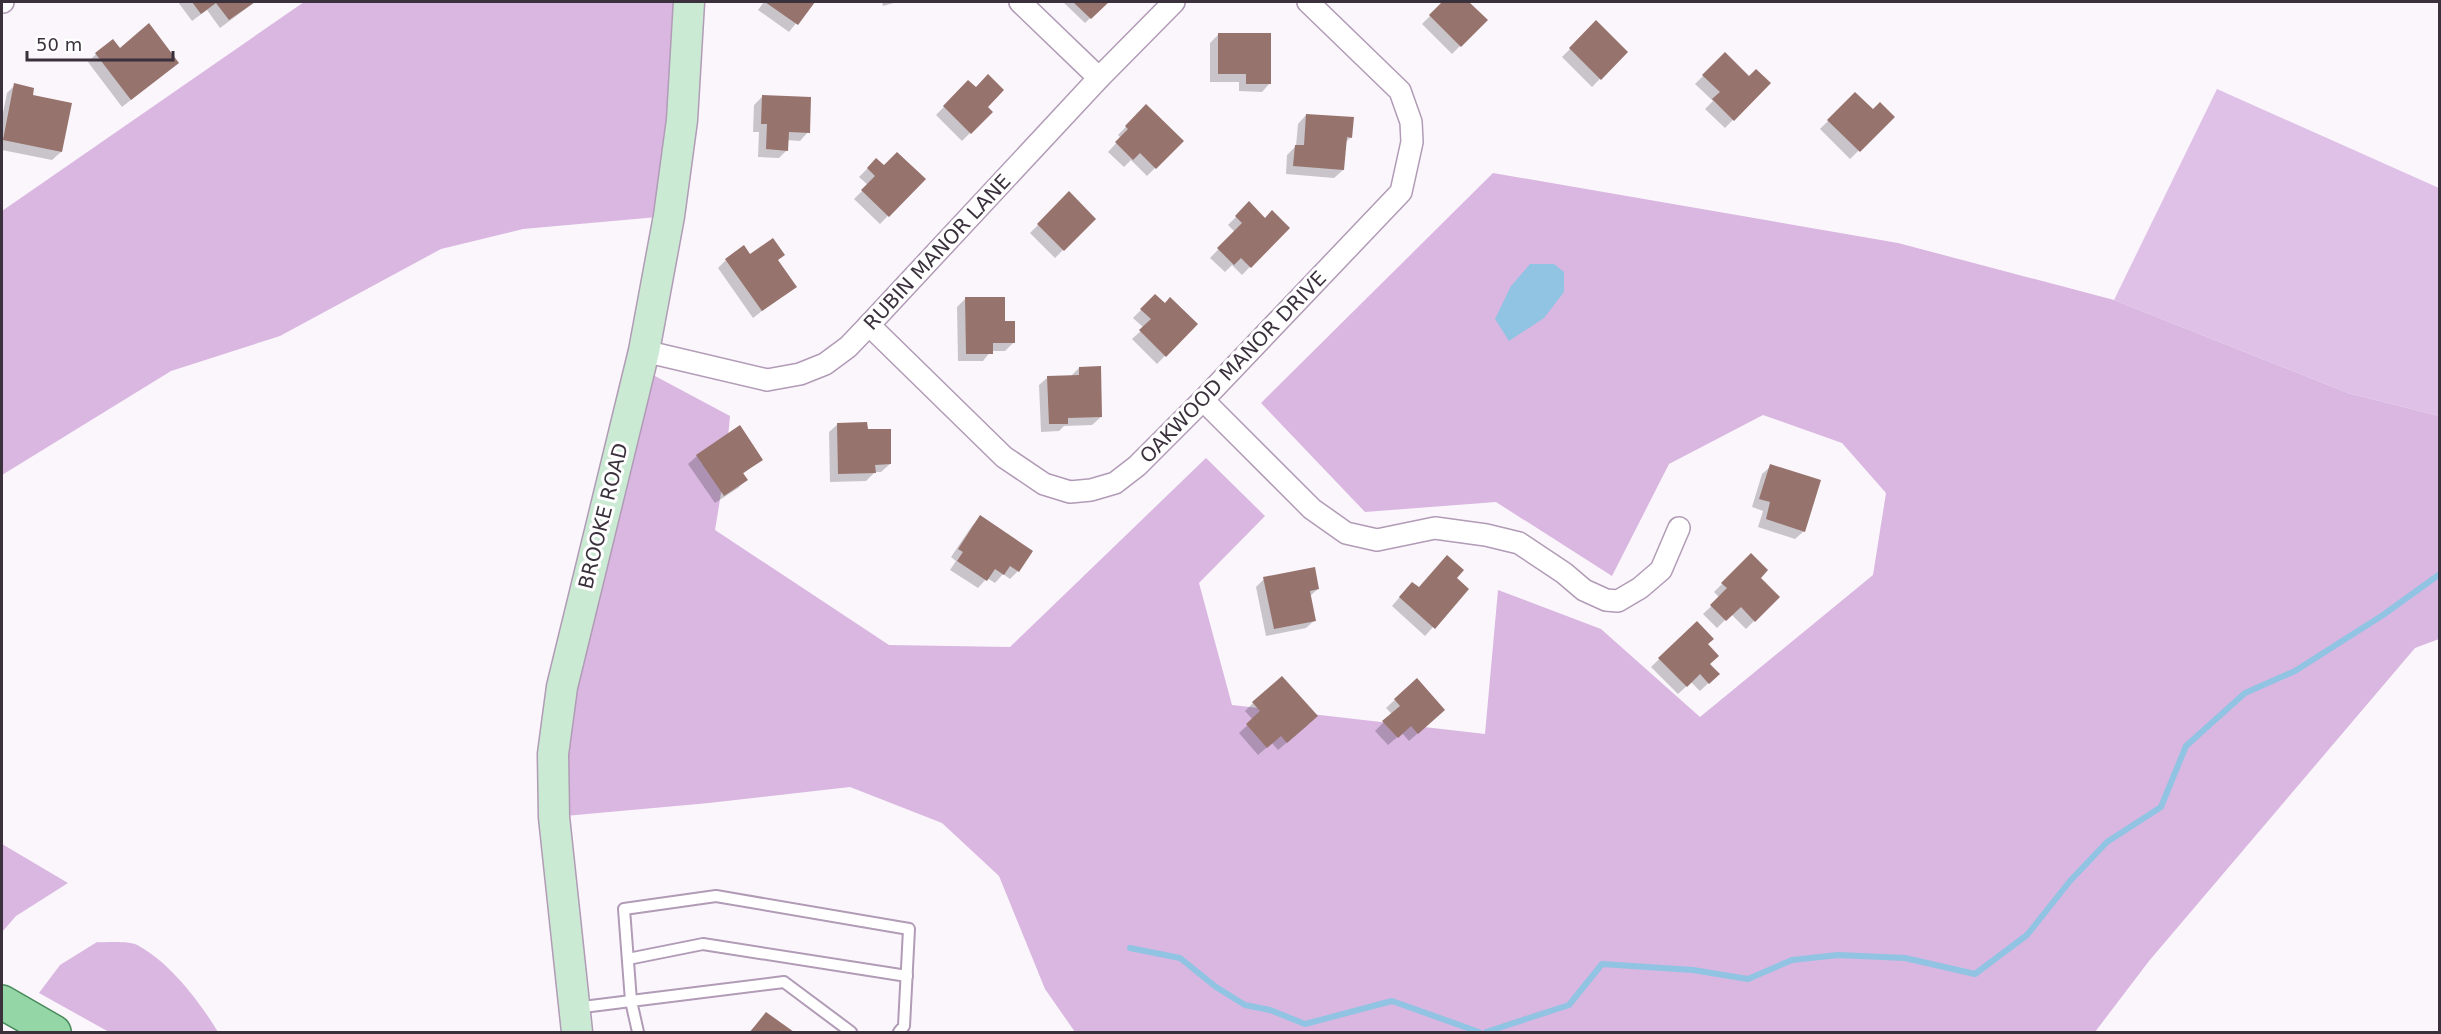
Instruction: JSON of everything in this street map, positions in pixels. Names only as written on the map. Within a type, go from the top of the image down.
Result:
[{"type":"main road","points":[[2,1002],[54,1032]]},
{"type":"street","name":"BROOKE ROAD","points":[[575,1020],[554,817],[553,754],[562,687],[644,351],[669,216],[682,120],[689,2]]},
{"type":"street","points":[[1020,2],[1100,78]]},
{"type":"street","name":"RUBIN MANOR LANE","points":[[644,351],[767,380],[800,374],[825,364],[848,347],[1174,2]]},
{"type":"street","name":"OAKWOOD MANOR DRIVE","points":[[869,325],[1004,457],[1044,484],[1070,492],[1091,490],[1115,483],[1137,466],[1203,400],[1401,192],[1412,142],[1411,122],[1400,92],[1308,2]]},
{"type":"street","points":[[1203,400],[1312,509],[1346,533],[1377,540],[1435,528],[1519,543],[1564,573],[1584,590],[1606,600],[1618,601],[1640,588],[1661,570],[1679,528]]},
{"type":"lane","points":[[638,1032],[631,1001],[624,909],[716,896],[909,929],[904,1026],[899,1032]]},
{"type":"lane","points":[[628,959],[703,944],[907,976]]},
{"type":"lane","points":[[575,1020],[631,1001],[784,982],[851,1032]]},
{"type":"shaded area","points":[[304,2],[686,2],[669,216],[523,229],[441,249],[280,336],[171,371],[2,475],[2,211]]},
{"type":"shaded area","points":[[2217,89],[2439,188],[2439,416],[2348,393],[2114,300]]},
{"type":"shaded area","points":[[1493,173],[1898,243],[2114,300],[2348,393],[2439,416],[2439,639],[2415,648],[2149,961],[2095,1032],[1075,1032],[1045,989],[999,876],[942,823],[850,787],[554,817],[553,754],[640,368],[730,416],[725,469],[715,530],[889,645],[1010,647],[1206,458],[1265,516],[1199,583],[1232,705],[1485,734],[1498,590],[1601,629],[1700,717],[1873,575],[1886,493],[1842,443],[1763,415],[1669,464],[1612,576],[1496,502],[1365,512],[1261,403]]},
{"type":"shaded area","points":[[2,844],[68,883],[16,916],[2,932]]},
{"type":"shaded area","points":[[97,942],[135,944],[151,953],[183,984],[218,1032],[109,1032],[39,993],[60,965]]},
{"type":"water","points":[[1530,264],[1554,264],[1564,272],[1564,292],[1544,318],[1509,341],[1495,319],[1511,286]]},
{"type":"building","points":[[192,2],[255,2],[229,20],[216,3],[201,14]]},
{"type":"building","points":[[765,2],[815,2],[798,25]]},
{"type":"building","points":[[1073,2],[1109,2],[1091,19]]},
{"type":"building","points":[[1442,2],[1469,2],[1488,20],[1461,47],[1429,15]]},
{"type":"building","points":[[1596,20],[1628,52],[1601,80],[1569,48]]},
{"type":"building","points":[[149,23],[179,63],[131,100],[95,53],[113,39],[120,48]]},
{"type":"building","points":[[1218,33],[1271,33],[1271,84],[1246,84],[1246,74],[1218,74]]},
{"type":"building","points":[[1725,52],[1749,76],[1756,69],[1771,83],[1734,121],[1712,99],[1720,92],[1702,75]]},
{"type":"building","points":[[988,74],[1004,90],[988,107],[993,112],[971,134],[943,106],[968,80],[976,87]]},
{"type":"building","points":[[14,83],[34,88],[33,95],[72,103],[62,152],[3,140]]},
{"type":"building","points":[[1855,92],[1873,109],[1880,102],[1895,117],[1860,152],[1827,120]]},
{"type":"building","points":[[762,95],[811,97],[810,133],[789,132],[788,151],[766,149],[767,124],[761,124]]},
{"type":"building","points":[[1146,104],[1184,141],[1156,169],[1140,153],[1133,160],[1115,142],[1128,129],[1125,126]]},
{"type":"building","points":[[1306,114],[1354,117],[1352,138],[1347,137],[1344,170],[1293,166],[1295,145],[1304,145]]},
{"type":"building","points":[[897,152],[926,179],[889,217],[861,190],[875,176],[867,168],[876,158],[884,165]]},
{"type":"building","points":[[1069,191],[1096,219],[1064,251],[1037,224]]},
{"type":"building","points":[[1249,201],[1265,218],[1272,210],[1290,228],[1251,268],[1241,258],[1234,265],[1217,248],[1242,223],[1235,216]]},
{"type":"building","points":[[773,238],[785,255],[778,260],[797,287],[762,311],[725,259],[744,245],[750,254]]},
{"type":"building","points":[[1155,294],[1165,303],[1170,297],[1198,324],[1166,357],[1139,330],[1151,319],[1140,309]]},
{"type":"building","points":[[965,297],[1005,297],[1005,321],[1015,321],[1015,343],[993,343],[993,354],[966,354]]},
{"type":"building","points":[[1101,366],[1102,417],[1068,418],[1068,424],[1049,424],[1047,376],[1079,375],[1079,367]]},
{"type":"building","points":[[867,422],[868,429],[891,429],[891,464],[875,465],[876,473],[838,474],[837,423]]},
{"type":"building","points":[[740,425],[763,460],[743,473],[748,480],[724,496],[696,455]]},
{"type":"building","points":[[1770,464],[1821,480],[1805,532],[1766,519],[1770,502],[1759,499]]},
{"type":"building","points":[[980,515],[1033,551],[1019,572],[1010,566],[1004,575],[995,569],[987,581],[957,561],[963,552],[958,549]]},
{"type":"building","points":[[1751,553],[1768,570],[1761,578],[1780,597],[1755,622],[1741,607],[1726,621],[1710,605],[1727,588],[1721,583]]},
{"type":"building","points":[[1447,555],[1464,570],[1457,578],[1469,589],[1435,629],[1399,597],[1412,582],[1419,587]]},
{"type":"building","points":[[1315,567],[1319,589],[1310,591],[1316,621],[1274,629],[1263,577]]},
{"type":"building","points":[[1697,621],[1714,639],[1708,644],[1719,656],[1710,664],[1720,674],[1709,684],[1700,674],[1687,687],[1658,658]]},
{"type":"building","points":[[1282,676],[1318,716],[1287,743],[1281,736],[1267,748],[1246,724],[1260,711],[1252,702]]},
{"type":"building","points":[[1417,678],[1445,710],[1418,734],[1411,726],[1398,738],[1382,721],[1400,706],[1394,699]]},
{"type":"building","points":[[766,1012],[794,1032],[750,1032]]},
{"type":"waterway","points":[[1486,1032],[1569,1005],[1602,964],[1693,970],[1748,979],[1792,960],[1838,955],[1905,958],[1975,974],[2027,935],[2070,881],[2107,842],[2161,807],[2186,746],[2245,693],[2295,671],[2383,615],[2440,574]]},
{"type":"waterway","points":[[1130,948],[1180,958],[1216,987],[1245,1005],[1270,1010],[1305,1024],[1392,1001],[1479,1032]]}]
